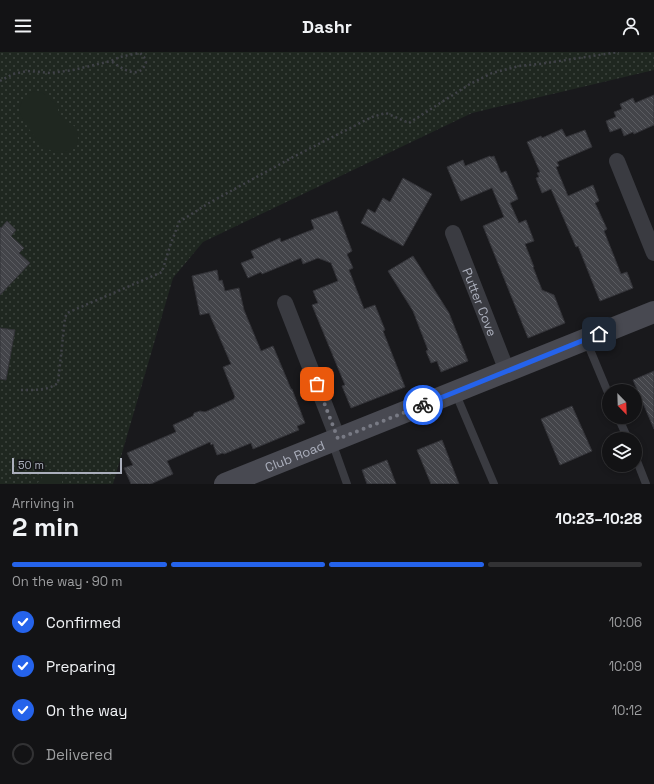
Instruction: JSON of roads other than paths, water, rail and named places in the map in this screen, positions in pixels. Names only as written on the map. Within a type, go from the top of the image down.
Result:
[{"type":"street","points":[[617,161],[654,253]]},
{"type":"street","name":"Putter Cove","points":[[453,233],[507,371]]},
{"type":"street","points":[[285,303],[335,440]]},
{"type":"street","name":"Club Road","points":[[225,484],[254,476],[335,440],[654,312]]},
{"type":"lane","points":[[586,339],[604,384]]},
{"type":"lane","points":[[455,392],[494,484]]},
{"type":"lane","points":[[335,440],[347,484]]},
{"type":"lane","points":[[641,472],[646,484]]}]
